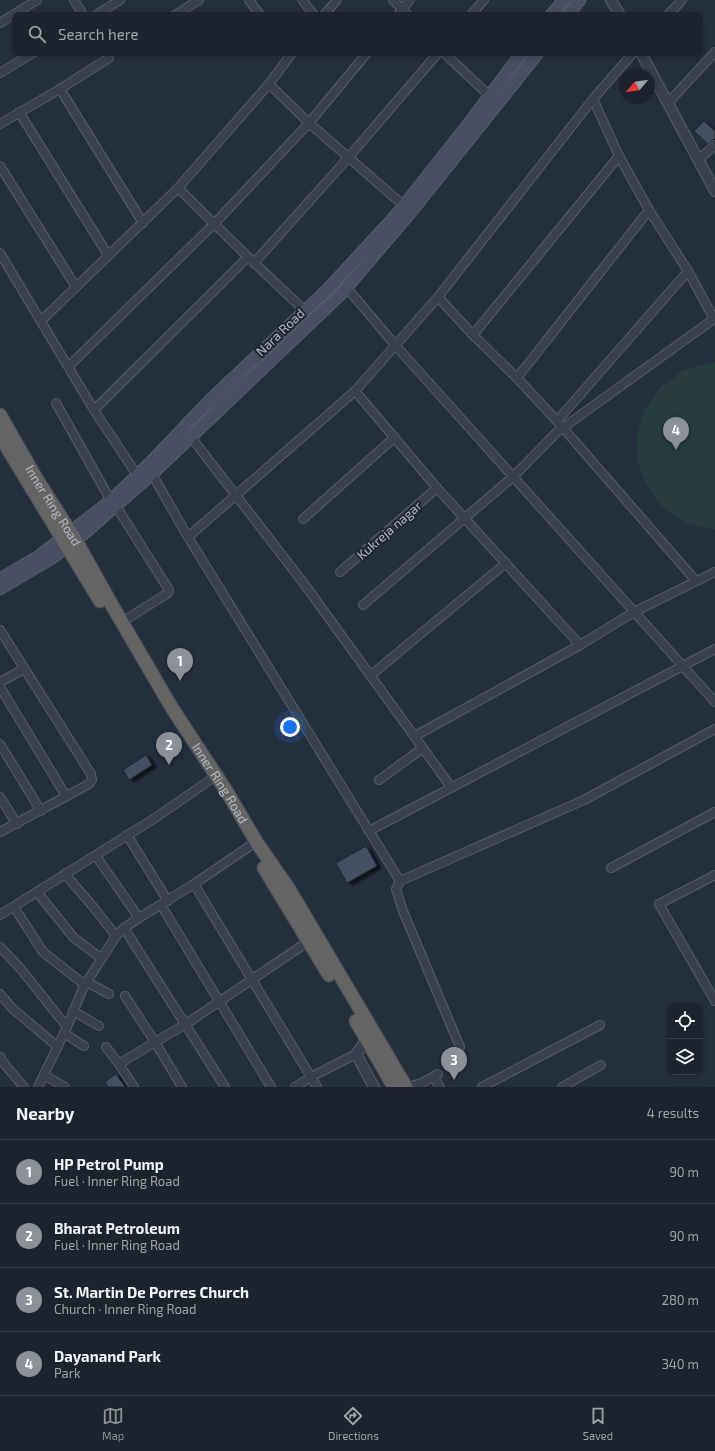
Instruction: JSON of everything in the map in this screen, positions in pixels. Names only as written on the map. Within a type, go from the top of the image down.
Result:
[{"type":"highway","name":"Inner Ring Road","points":[[0,415],[176,729],[210,780],[309,941],[394,1087]]},
{"type":"highway","name":"Inner Ring Road","points":[[0,436],[122,622],[172,708],[227,792],[257,843],[289,890],[414,1086]]},
{"type":"main road","points":[[554,12],[564,0]]},
{"type":"main road","points":[[570,12],[580,0]]},
{"type":"main road","points":[[494,100],[520,56]]},
{"type":"main road","name":"Nara Road","points":[[113,503],[137,475],[211,399],[328,290],[381,232],[466,127],[494,100],[535,56]]},
{"type":"main road","name":"Nara Road","points":[[0,589],[52,558],[92,517],[152,474],[347,288],[411,212],[494,100]]},
{"type":"main road","name":"Nara Road","points":[[0,579],[69,540]]},
{"type":"street","points":[[18,12],[37,0]]},
{"type":"street","points":[[74,0],[81,12]]},
{"type":"street","points":[[101,12],[120,0]]},
{"type":"street","points":[[180,12],[199,0]]},
{"type":"street","points":[[249,0],[258,12]]},
{"type":"street","points":[[302,0],[312,12]]},
{"type":"street","points":[[327,12],[337,0]]},
{"type":"street","points":[[393,0],[402,12]]},
{"type":"street","points":[[404,12],[410,0]]},
{"type":"street","points":[[474,12],[484,0]]},
{"type":"street","points":[[611,0],[618,12]]},
{"type":"street","points":[[671,12],[682,0]]},
{"type":"street","points":[[0,23],[12,16]]},
{"type":"street","points":[[668,103],[715,52]]},
{"type":"street","points":[[0,73],[28,56]]},
{"type":"street","points":[[0,124],[60,89],[109,56]]},
{"type":"street","points":[[42,320],[178,188],[269,84],[289,56]]},
{"type":"street","points":[[69,366],[215,223],[309,123],[364,56]]},
{"type":"street","points":[[94,410],[251,260],[348,158],[435,56]]},
{"type":"street","points":[[447,56],[494,100]]},
{"type":"street","points":[[188,537],[355,392],[438,297],[593,100],[631,56]]},
{"type":"street","points":[[644,56],[715,190]]},
{"type":"street","points":[[269,84],[309,123],[403,205]]},
{"type":"street","points":[[60,89],[143,223]]},
{"type":"street","points":[[363,605],[514,476],[563,428],[714,318],[688,271],[649,210],[619,156],[593,100]]},
{"type":"street","points":[[19,112],[108,255]]},
{"type":"street","points":[[698,160],[715,145]]},
{"type":"street","points":[[473,335],[619,156]]},
{"type":"street","points":[[0,166],[76,288]]},
{"type":"street","points":[[178,188],[305,311]]},
{"type":"street","points":[[517,378],[649,210]]},
{"type":"street","points":[[0,253],[42,320],[94,410],[137,475]]},
{"type":"street","points":[[557,421],[688,271]]},
{"type":"street","points":[[347,288],[396,346],[715,702]]},
{"type":"street","points":[[438,297],[557,421],[696,581]]},
{"type":"street","points":[[355,392],[437,488],[580,645]]},
{"type":"street","points":[[56,402],[113,503],[169,590],[168,594],[122,622]]},
{"type":"street","points":[[191,436],[305,585],[451,787]]},
{"type":"street","points":[[303,519],[395,438]]},
{"type":"street","points":[[152,474],[188,537],[400,881]]},
{"type":"street","name":"Kukreja nagar","points":[[340,572],[437,488]]},
{"type":"street","points":[[371,675],[506,563]]},
{"type":"street","points":[[415,736],[580,645],[634,612],[715,572]]},
{"type":"street","points":[[0,630],[91,774],[92,780],[89,784],[0,832]]},
{"type":"street","points":[[369,831],[715,649]]},
{"type":"street","points":[[0,682],[24,669]]},
{"type":"street","points":[[0,687],[66,796]]},
{"type":"street","points":[[460,1047],[403,911],[396,889],[400,881],[584,800],[715,729]]},
{"type":"street","points":[[0,744],[41,811]]},
{"type":"street","points":[[378,780],[423,748]]},
{"type":"street","points":[[0,916],[155,818],[210,780]]},
{"type":"street","points":[[0,797],[17,824]]},
{"type":"street","points":[[611,868],[715,812]]},
{"type":"street","points":[[127,835],[218,1002],[271,1087]]},
{"type":"street","points":[[38,1087],[66,1030],[86,983],[116,936],[124,928],[194,884],[250,846]]},
{"type":"street","points":[[96,856],[139,918]]},
{"type":"street","points":[[65,874],[116,936]]},
{"type":"street","points":[[715,875],[659,904],[715,1001]]},
{"type":"street","points":[[194,884],[316,1087]]},
{"type":"street","points":[[37,892],[74,938],[101,958]]},
{"type":"street","points":[[14,907],[43,952],[86,983],[109,994]]},
{"type":"street","points":[[124,928],[225,1087]]},
{"type":"street","points":[[119,1064],[186,1024],[309,941]]},
{"type":"street","points":[[0,947],[20,968],[66,1030],[84,1046]]},
{"type":"street","points":[[0,994],[13,1009],[58,1047]]},
{"type":"street","points":[[125,996],[182,1087]]},
{"type":"street","points":[[74,1011],[99,1026]]},
{"type":"street","points":[[482,1087],[600,1025]]},
{"type":"street","points":[[295,1087],[356,1054],[367,1040]]},
{"type":"street","points":[[106,1047],[134,1087]]},
{"type":"street","points":[[356,1054],[374,1087]]},
{"type":"street","points":[[0,1057],[24,1087]]},
{"type":"street","points":[[562,1087],[601,1065]]},
{"type":"street","points":[[44,1074],[65,1087]]},
{"type":"street","points":[[414,1086],[436,1076],[440,1087]]},
{"type":"green space","points":[[715,363],[715,529],[686,523],[664,508],[648,488],[638,463],[637,437],[644,410],[661,387],[684,370]]},
{"type":"building","points":[[704,121],[715,131],[715,138],[708,144],[694,131]]},
{"type":"building","points":[[146,755],[152,765],[129,780],[123,770]]},
{"type":"building","points":[[366,846],[377,866],[347,883],[336,863]]},
{"type":"building","points":[[116,1074],[125,1087],[108,1087],[105,1082]]},
{"type":"place","name":"Dayanand Park","points":[[676,450]]},
{"type":"place","name":"HP Petrol Pump","points":[[180,681]]},
{"type":"place","name":"Bharat Petroleum","points":[[169,765]]},
{"type":"place","name":"St. Martin De Porres Church","points":[[454,1080]]}]
